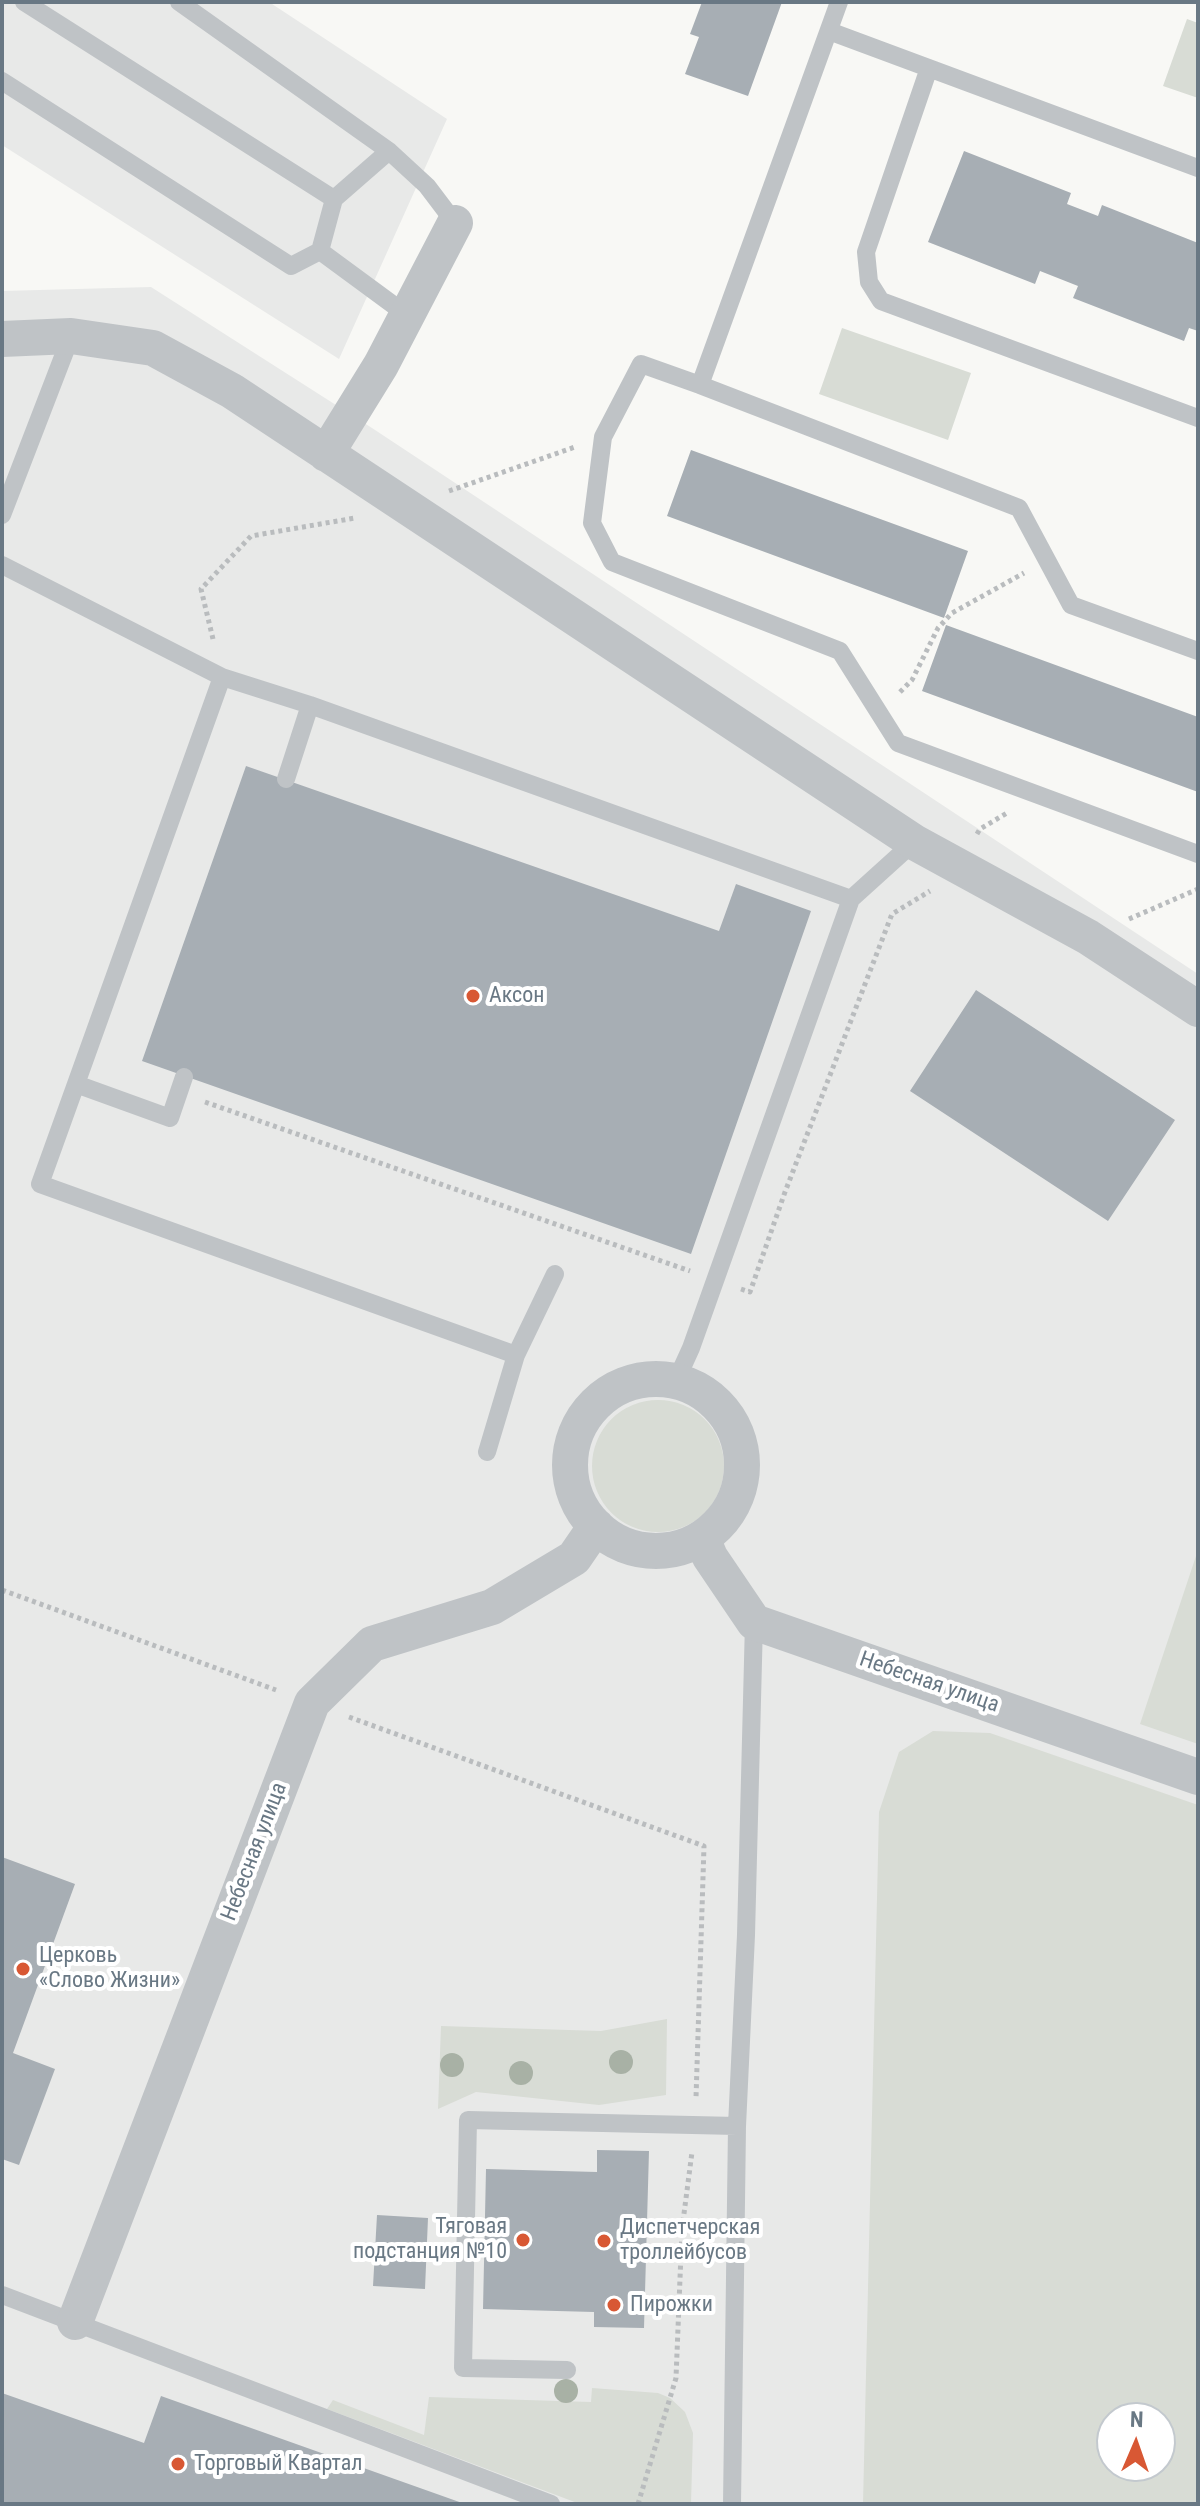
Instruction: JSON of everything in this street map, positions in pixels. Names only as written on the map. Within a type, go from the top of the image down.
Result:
[{"type":"street","points":[[326,454],[381,365],[455,223]]},
{"type":"street","points":[[2,339],[71,336],[153,348],[232,391],[914,842],[1088,937],[1198,1009]]},
{"type":"street","points":[[654,1378],[676,1381],[697,1388],[723,1410],[739,1440],[743,1461],[741,1484],[733,1505],[720,1523],[702,1538],[681,1547],[658,1551],[636,1548],[615,1540],[596,1526],[582,1509],[573,1488],[570,1466],[573,1444],[581,1423],[594,1405],[611,1391],[631,1382],[654,1378]]},
{"type":"street","name":"Небесная улица","points":[[75,2322],[312,1703],[372,1644],[492,1607],[574,1558],[596,1526]]},
{"type":"street","points":[[702,1538],[710,1557],[754,1622]]},
{"type":"street","name":"Небесная улица","points":[[754,1622],[1198,1777]]},
{"type":"lane","points":[[24,2],[334,199]]},
{"type":"lane","points":[[179,2],[389,151],[427,186],[455,223]]},
{"type":"lane","points":[[700,385],[839,2]]},
{"type":"lane","points":[[829,31],[1198,168]]},
{"type":"lane","points":[[929,68],[866,252],[869,282],[881,301],[1198,418]]},
{"type":"lane","points":[[2,81],[291,266],[320,251],[334,199],[389,151]]},
{"type":"lane","points":[[320,251],[407,315]]},
{"type":"lane","points":[[2,515],[71,336]]},
{"type":"lane","points":[[1198,651],[1071,605],[1019,508],[700,385],[641,364],[603,437],[592,523],[612,562],[840,651],[898,743],[1198,854]]},
{"type":"lane","points":[[2,565],[222,677],[310,705],[851,899]]},
{"type":"lane","points":[[222,677],[40,1184],[516,1355]]},
{"type":"lane","points":[[286,779],[310,705]]},
{"type":"lane","points":[[676,1381],[691,1348],[851,899],[914,842]]},
{"type":"lane","points":[[76,1084],[170,1118],[181,1085]]},
{"type":"lane","points":[[487,1452],[516,1355],[555,1274]]},
{"type":"lane","points":[[732,2504],[737,2126],[754,1622]]},
{"type":"lane","points":[[567,2370],[463,2368],[468,2120],[737,2126]]},
{"type":"lane","points":[[2,2295],[551,2504]]},
{"type":"path","points":[[879,712],[912,680],[938,628],[952,613],[1047,560]]},
{"type":"path","points":[[181,1085],[750,1292],[785,1192],[892,914],[936,888],[980,829],[1035,795]]},
{"type":"path","points":[[1088,937],[1198,889]]},
{"type":"path","points":[[638,2504],[676,2378],[682,2229],[696,2126],[704,1846]]},
{"type":"shaded area","points":[[2,2],[269,2],[447,119],[339,359],[2,145]]},
{"type":"shaded area","points":[[1187,19],[1198,23],[1198,98],[1163,86]]},
{"type":"shaded area","points":[[151,287],[372,428],[1198,974],[1198,2504],[2,2504],[2,291]]},
{"type":"shaded area","points":[[842,328],[971,373],[948,440],[819,394]]},
{"type":"shaded area","points":[[658,1400],[683,1405],[705,1419],[719,1441],[724,1466],[719,1491],[705,1513],[683,1527],[658,1532],[633,1527],[611,1513],[597,1491],[592,1466],[597,1441],[611,1419],[633,1405]]},
{"type":"shaded area","points":[[1198,1550],[1198,1744],[1140,1724]]},
{"type":"shaded area","points":[[933,1731],[990,1733],[1198,1805],[1198,2504],[863,2504],[879,1812],[899,1752]]},
{"type":"shaded area","points":[[667,2019],[666,2095],[599,2105],[476,2092],[438,2109],[441,2026],[601,2031]]},
{"type":"shaded area","points":[[592,2388],[658,2393],[670,2398],[685,2412],[693,2433],[691,2504],[580,2504],[327,2409],[333,2400],[424,2435],[429,2397],[591,2402]]},
{"type":"building","points":[[702,2],[782,2],[748,96],[685,74],[699,37],[690,34]]},
{"type":"building","points":[[964,151],[1071,193],[1067,204],[1098,216],[1102,205],[1198,243],[1198,331],[1189,328],[1184,341],[1073,298],[1078,286],[1040,271],[1035,284],[928,242]]},
{"type":"building","points":[[691,450],[968,551],[944,618],[667,516]]},
{"type":"building","points":[[946,625],[1198,717],[1198,792],[922,691]]},
{"type":"building","name":"Аксон","points":[[246,766],[719,931],[736,884],[811,911],[691,1254],[142,1061]]},
{"type":"building","points":[[976,990],[1175,1120],[1108,1221],[910,1091]]},
{"type":"building","name":"Церковь «Слово Жизни»","points":[[2,1857],[75,1884],[13,2053],[55,2069],[19,2165],[2,2159]]},
{"type":"building","points":[[597,2150],[649,2151],[644,2328],[594,2327],[594,2312],[483,2309],[486,2169],[597,2172]]},
{"type":"building","points":[[377,2215],[428,2218],[425,2289],[373,2286]]},
{"type":"building","name":"Торговый Квартал","points":[[2,2393],[144,2443],[161,2396],[465,2504],[2,2504]]},
{"type":"place","name":"Аксон","points":[[473,996]]},
{"type":"place","name":"Церковь «Слово Жизни»","points":[[23,1969]]},
{"type":"place","name":"Тяговая подстанция №10","points":[[523,2240]]},
{"type":"place","name":"Диспетчерская троллейбусов","points":[[604,2241]]},
{"type":"place","name":"Пирожки","points":[[614,2305]]},
{"type":"place","name":"Торговый Квартал","points":[[178,2464]]}]
